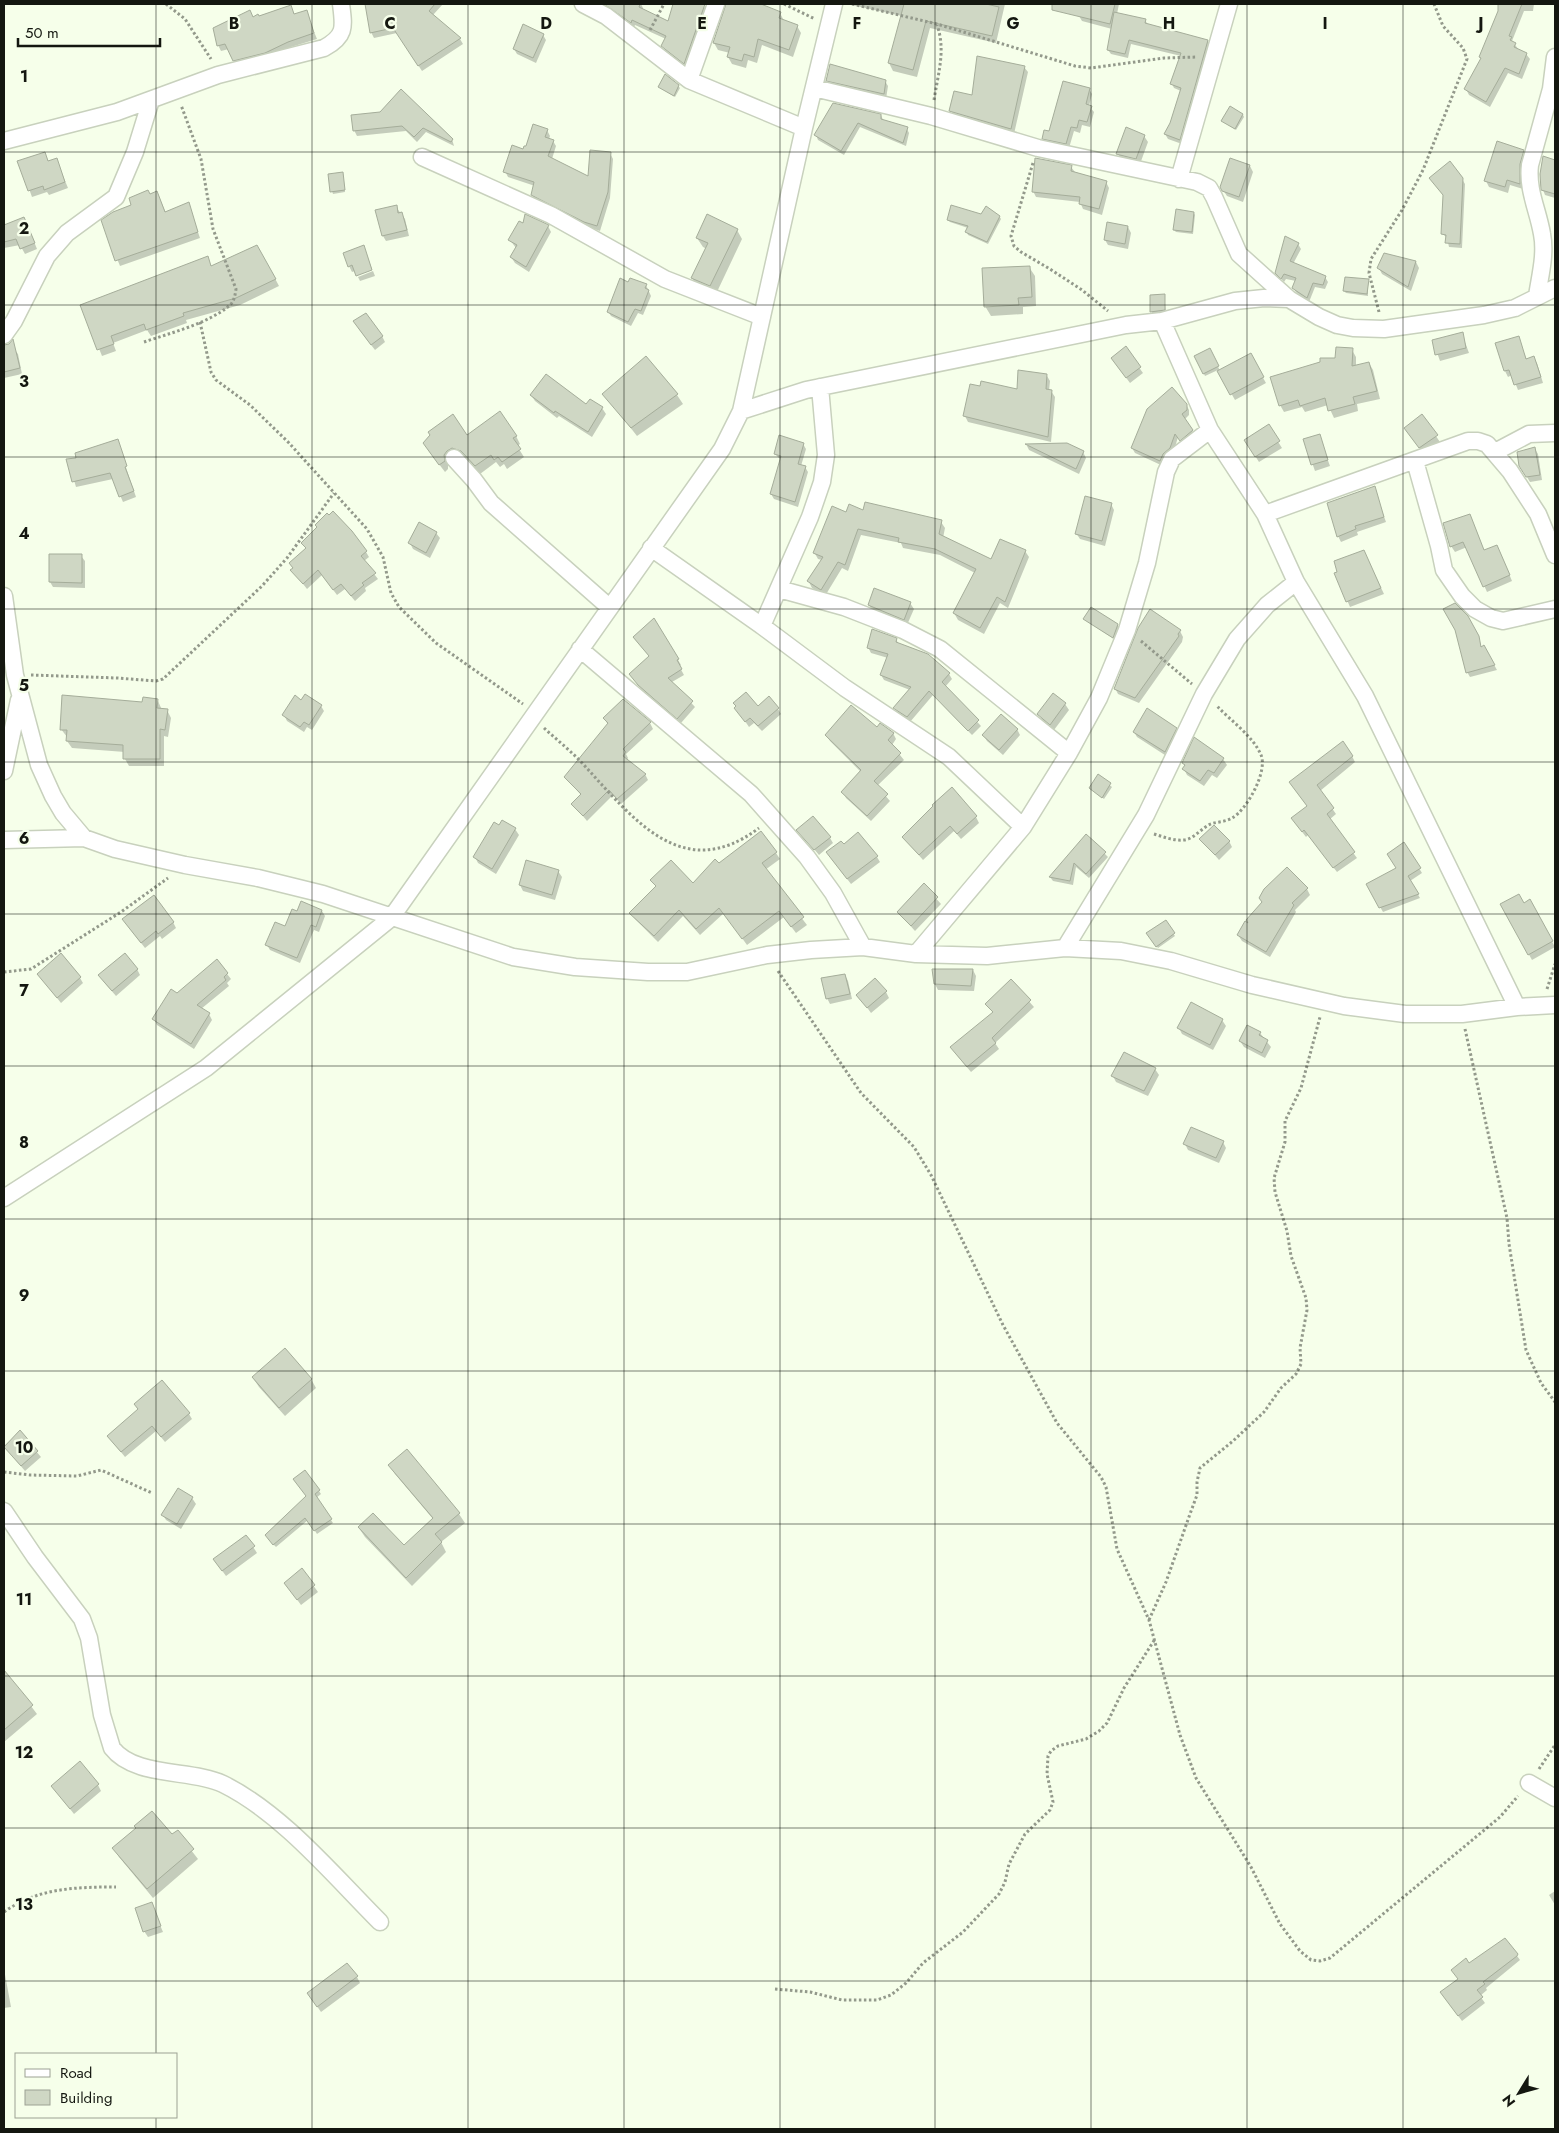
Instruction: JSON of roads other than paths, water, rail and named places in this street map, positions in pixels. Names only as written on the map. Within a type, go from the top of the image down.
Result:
[{"type":"street","points":[[4,141],[117,112],[218,75],[324,48],[334,42],[342,33],[344,24],[342,4]]},
{"type":"street","points":[[583,4],[608,10],[642,44],[689,80],[733,100],[804,128]]},
{"type":"street","points":[[689,80],[716,4]]},
{"type":"street","points":[[4,1198],[206,1068],[390,918],[650,548],[722,449],[741,411],[804,128],[834,4]]},
{"type":"street","points":[[1179,179],[1214,57],[1226,5]]},
{"type":"street","points":[[1537,296],[1543,252],[1542,234],[1528,177],[1551,89],[1555,58]]},
{"type":"street","points":[[814,88],[931,116],[1038,148],[1197,182],[1209,188],[1239,254],[1289,299],[1319,317],[1337,324],[1353,328],[1384,329],[1484,316],[1515,308],[1555,288]]},
{"type":"street","points":[[4,336],[14,321],[47,256],[67,233],[116,197],[129,167],[151,100]]},
{"type":"street","points":[[422,158],[551,214],[665,279],[762,317]]},
{"type":"street","points":[[741,411],[820,387],[1126,325],[1162,321],[1235,301],[1264,298],[1289,299]]},
{"type":"street","points":[[1162,321],[1210,430],[1266,514],[1296,582],[1365,696],[1517,1007]]},
{"type":"street","points":[[762,626],[810,517],[822,482],[826,455],[820,387]]},
{"type":"street","points":[[916,954],[1023,827],[1069,753],[1099,698],[1127,630],[1147,563],[1166,472],[1172,458],[1210,430]]},
{"type":"street","points":[[1495,452],[1529,434],[1555,433]]},
{"type":"street","points":[[1266,514],[1468,441],[1478,441],[1487,444],[1495,452],[1538,514],[1555,555]]},
{"type":"street","points":[[454,458],[491,503],[609,607]]},
{"type":"street","points":[[1415,460],[1440,546],[1444,570],[1462,596],[1475,609],[1491,618],[1503,621],[1555,609]]},
{"type":"street","points":[[650,548],[762,626],[845,688],[949,757],[1023,827]]},
{"type":"street","points":[[1065,948],[1137,829],[1204,694],[1237,639],[1267,606],[1296,582]]},
{"type":"street","points":[[779,589],[844,606],[903,630],[940,649],[1069,753]]},
{"type":"street","points":[[4,596],[15,675],[39,765],[63,813],[84,838]]},
{"type":"street","points":[[580,649],[751,794],[773,817],[807,857],[833,893],[863,947]]},
{"type":"street","points":[[4,771],[20,696]]},
{"type":"street","points":[[4,840],[84,838],[114,849],[185,865],[258,878],[322,894],[513,957],[575,967],[648,972],[687,972],[767,956],[811,950],[863,947],[916,954],[987,956],[1065,948],[1121,951],[1171,961],[1252,985],[1323,1002],[1404,1014],[1462,1014],[1548,1005]]},
{"type":"street","points":[[4,1511],[35,1557],[82,1619],[91,1646],[102,1715],[112,1748],[116,1753],[140,1766],[221,1783],[245,1797],[284,1826],[380,1922]]},
{"type":"street","points":[[1529,1783],[1555,1798]]}]
